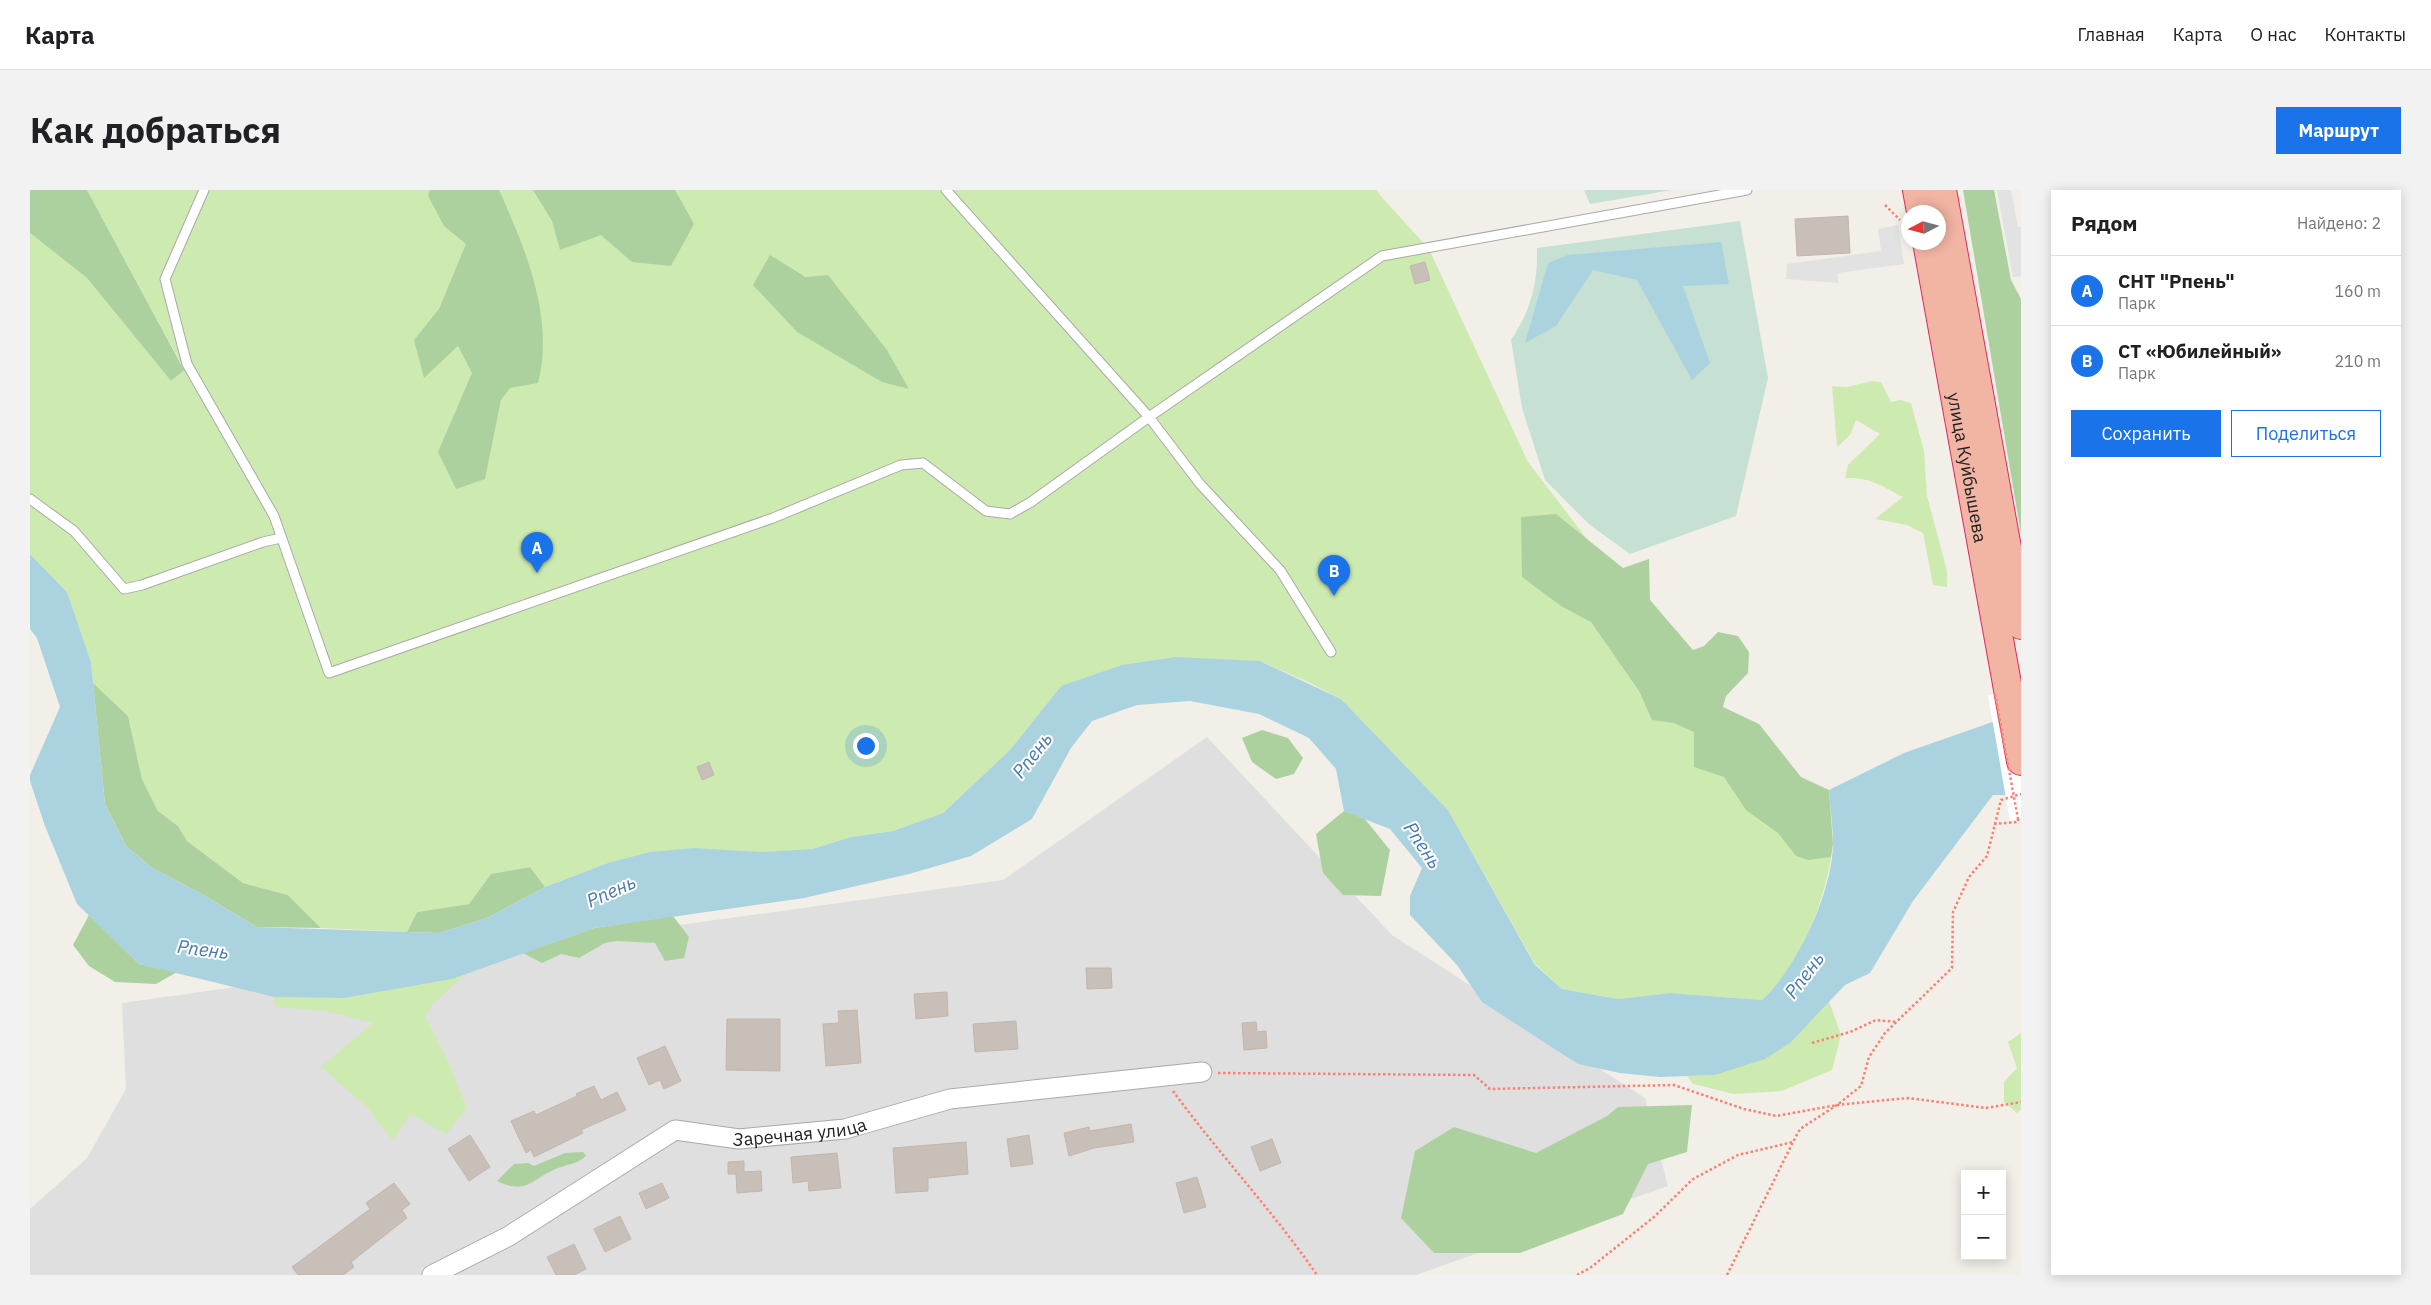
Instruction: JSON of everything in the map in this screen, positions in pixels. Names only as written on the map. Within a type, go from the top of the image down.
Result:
[{"type":"highway","name":"улица Куйбышева","points":[[1917,190],[1917,205]]},
{"type":"highway","name":"улица Куйбышева","points":[[1942,190],[2021,625]]},
{"type":"highway","name":"улица Куйбышева","points":[[1922,250],[2002,692],[2021,761]]},
{"type":"street","name":"Заречная улица","points":[[432,1275],[509,1236],[675,1130],[739,1139],[845,1130],[950,1099],[1202,1072]]},
{"type":"lane","points":[[204,190],[165,279],[187,364],[274,516],[329,673],[772,518],[901,465],[924,463],[986,511],[1010,514],[1031,502],[1149,417],[1382,256],[1747,190]]},
{"type":"lane","points":[[946,190],[1149,417],[1200,484],[1280,570],[1331,652]]},
{"type":"lane","points":[[30,499],[74,531],[124,589],[142,585],[263,542],[281,538]]},
{"type":"path","points":[[1885,205],[1901,216]]},
{"type":"path","points":[[1994,824],[2018,822],[2002,692]]},
{"type":"path","points":[[1727,1275],[1800,1129],[1837,1106],[1861,1086],[1869,1057],[1885,1033],[1952,968],[1953,912],[1969,877],[1988,856],[2001,800],[2021,794]]},
{"type":"path","points":[[1812,1043],[1850,1032],[1876,1020],[1897,1022]]},
{"type":"path","points":[[1202,1072],[1257,1074],[1474,1074],[1490,1089],[1674,1085],[1744,1109],[1776,1116],[1837,1106],[1908,1098],[1986,1108],[2021,1102]]},
{"type":"path","points":[[1162,1075],[1208,1139],[1300,1250],[1317,1275]]},
{"type":"path","points":[[1577,1275],[1590,1268],[1654,1216],[1693,1179],[1738,1155],[1793,1142]]},
{"type":"shaded area","points":[[1997,190],[2011,190],[2018,227],[2021,227],[2021,276],[2013,277]]},
{"type":"shaded area","points":[[1898,225],[1904,264],[1838,273],[1838,283],[1786,279],[1787,264],[1881,251],[1878,229]]},
{"type":"shaded area","points":[[1207,737],[1392,935],[1645,1098],[1668,1186],[1416,1275],[30,1275],[30,1209],[87,1158],[126,1089],[122,1003],[1003,880]]},
{"type":"green space","points":[[30,190],[87,190],[184,370],[171,381],[87,278],[30,233]]},
{"type":"green space","points":[[87,190],[1377,190],[1429,249],[1528,462],[1831,857],[1816,915],[1788,970],[1762,1000],[1670,993],[1618,999],[1562,989],[1535,964],[1448,810],[1341,699],[1260,661],[1061,686],[1010,750],[943,813],[893,831],[851,837],[812,849],[608,863],[545,887],[530,867],[491,874],[469,904],[417,912],[407,932],[321,928],[288,895],[243,883],[187,841],[178,826],[158,811],[142,779],[128,716],[93,683],[91,662],[67,592],[30,554],[30,233],[87,278],[171,381],[184,369]],"holes":[[[770,256],[807,277],[828,275],[797,332]]]},
{"type":"green space","points":[[430,190],[499,190],[518,235],[535,284],[543,334],[538,383],[510,388],[501,400],[485,479],[456,489],[438,452],[472,373],[458,346],[424,378],[414,340],[439,309],[466,244],[444,226],[428,196]]},
{"type":"green space","points":[[533,190],[675,190],[694,224],[671,266],[632,262],[601,235],[560,250],[552,221]]},
{"type":"green space","points":[[1584,190],[1672,190],[1590,204]]},
{"type":"green space","points":[[1963,190],[1994,190],[2011,280],[2021,299],[2021,534]]},
{"type":"green space","points":[[1740,221],[1768,378],[1736,516],[1630,554],[1590,525],[1545,480],[1522,408],[1511,340],[1524,318],[1532,296],[1536,273],[1537,248]]},
{"type":"green space","points":[[770,255],[806,277],[828,275],[887,350],[909,389],[882,382],[797,332],[753,285]]},
{"type":"green space","points":[[1872,381],[1881,382],[1891,402],[1900,400],[1911,403],[1924,451],[1927,496],[1947,571],[1947,587],[1933,585],[1923,533],[1907,525],[1875,519],[1903,497],[1869,481],[1845,478],[1848,465],[1880,434],[1856,420],[1850,435],[1837,447],[1832,386],[1847,387]]},
{"type":"green space","points":[[1556,514],[1623,568],[1649,559],[1650,600],[1693,650],[1704,646],[1718,632],[1738,636],[1749,652],[1748,673],[1726,696],[1723,707],[1759,724],[1801,777],[1829,790],[1833,844],[1831,857],[1808,860],[1796,856],[1778,833],[1746,810],[1724,777],[1694,767],[1694,732],[1674,723],[1652,720],[1639,691],[1591,622],[1561,606],[1522,577],[1521,517]]},
{"type":"green space","points":[[93,683],[128,716],[142,779],[158,811],[178,826],[187,841],[243,883],[288,895],[321,928],[257,927],[200,893],[152,868],[126,846],[105,804]]},
{"type":"green space","points":[[1262,730],[1288,738],[1303,758],[1294,774],[1276,779],[1252,762],[1242,738]]},
{"type":"green space","points":[[1344,811],[1364,818],[1390,850],[1381,896],[1343,895],[1323,873],[1316,834]]},
{"type":"green space","points":[[530,867],[545,887],[487,918],[439,933],[407,932],[417,912],[469,904],[491,874]]},
{"type":"green space","points":[[89,915],[139,964],[177,972],[156,984],[115,982],[89,966],[73,945]]},
{"type":"green space","points":[[673,916],[689,937],[684,958],[665,961],[655,943],[617,941],[605,943],[579,958],[561,954],[542,963],[523,953],[594,928]]},
{"type":"green space","points":[[467,973],[435,1002],[425,1016],[447,1059],[467,1108],[446,1134],[410,1114],[393,1141],[369,1109],[321,1067],[373,1023],[325,1011],[276,1007],[274,997],[344,998],[451,979]]},
{"type":"green space","points":[[1829,1001],[1841,1035],[1832,1070],[1782,1091],[1734,1094],[1693,1084],[1687,1076],[1715,1075],[1819,1011]]},
{"type":"green space","points":[[2021,1033],[2021,1110],[2017,1113],[2004,1102],[2004,1082],[2017,1068],[2008,1042]]},
{"type":"green space","points":[[1692,1105],[1687,1152],[1648,1164],[1623,1214],[1520,1253],[1434,1253],[1401,1218],[1415,1151],[1454,1127],[1536,1153],[1607,1116],[1618,1107]]},
{"type":"green space","points":[[583,1152],[586,1156],[579,1161],[549,1172],[529,1184],[516,1187],[497,1181],[514,1164],[528,1163],[534,1166],[565,1153]]},
{"type":"water","points":[[1721,242],[1729,284],[1683,286],[1710,363],[1692,380],[1637,280],[1593,270],[1556,326],[1525,343],[1548,263],[1568,255]]},
{"type":"water","name":"Рпень","points":[[30,554],[67,592],[91,662],[105,804],[126,846],[152,868],[200,893],[257,927],[439,933],[487,918],[545,887],[608,863],[650,852],[694,848],[760,852],[812,849],[851,837],[893,831],[943,813],[1010,750],[1061,686],[1122,665],[1176,657],[1260,661],[1341,699],[1448,810],[1535,965],[1562,989],[1618,999],[1670,993],[1762,1000],[1788,969],[1811,927],[1820,905],[1827,883],[1833,843],[1829,790],[1904,753],[2021,712],[2010,795],[1993,795],[1913,901],[1870,973],[1845,985],[1790,1043],[1765,1059],[1715,1075],[1660,1077],[1620,1073],[1578,1064],[1482,1002],[1457,965],[1410,915],[1410,896],[1422,868],[1390,829],[1344,811],[1336,769],[1309,738],[1259,714],[1190,701],[1137,705],[1092,721],[1071,748],[1032,819],[971,856],[909,874],[804,898],[594,928],[452,979],[344,998],[274,997],[139,964],[77,904],[45,826],[30,781],[30,775],[60,707],[37,638],[30,629]]},
{"type":"pier","points":[[2021,689],[2021,819],[2010,821],[1988,695]]},
{"type":"building","points":[[1848,216],[1850,253],[1797,256],[1795,219]]},
{"type":"building","points":[[1425,262],[1430,280],[1415,284],[1410,266]]},
{"type":"building","points":[[709,762],[714,775],[702,780],[697,767]]},
{"type":"building","points":[[1086,968],[1111,968],[1112,988],[1087,989]]},
{"type":"building","points":[[947,992],[948,1016],[916,1019],[914,994]]},
{"type":"building","points":[[857,1010],[861,1063],[826,1066],[823,1024],[839,1023],[838,1011]]},
{"type":"building","points":[[727,1019],[780,1019],[780,1071],[726,1070]]},
{"type":"building","points":[[1016,1021],[1018,1049],[975,1052],[973,1024]]},
{"type":"building","points":[[1256,1022],[1257,1032],[1266,1031],[1267,1048],[1244,1050],[1242,1023]]},
{"type":"building","points":[[665,1046],[681,1081],[664,1089],[660,1080],[649,1085],[637,1058]]},
{"type":"building","points":[[594,1086],[601,1100],[617,1092],[626,1110],[581,1130],[583,1133],[534,1157],[531,1150],[526,1153],[511,1121],[534,1111],[536,1115]]},
{"type":"building","points":[[1131,1124],[1134,1142],[1094,1148],[1069,1156],[1064,1133],[1089,1127],[1090,1131]]},
{"type":"building","points":[[470,1135],[490,1167],[469,1181],[448,1149]]},
{"type":"building","points":[[1029,1135],[1033,1164],[1011,1167],[1007,1139]]},
{"type":"building","points":[[1272,1139],[1281,1163],[1260,1171],[1251,1147]]},
{"type":"building","points":[[966,1142],[968,1174],[928,1178],[928,1191],[896,1193],[893,1148]]},
{"type":"building","points":[[837,1153],[841,1188],[809,1191],[808,1181],[793,1183],[791,1157]]},
{"type":"building","points":[[744,1161],[744,1172],[761,1171],[762,1191],[737,1193],[736,1174],[728,1174],[728,1162]]},
{"type":"building","points":[[1197,1177],[1206,1207],[1184,1213],[1176,1183]]},
{"type":"building","points":[[394,1183],[410,1204],[402,1210],[407,1218],[351,1262],[354,1267],[343,1275],[298,1275],[292,1267],[370,1209],[366,1203]]},
{"type":"building","points":[[662,1183],[669,1198],[646,1209],[639,1193]]},
{"type":"building","points":[[620,1216],[631,1239],[605,1252],[594,1229]]},
{"type":"building","points":[[574,1244],[586,1269],[574,1275],[556,1275],[547,1257]]},
{"type":"place","name":"СНТ \"Рпень\"","points":[[537,573]]},
{"type":"place","name":"СТ «Юбилейный»","points":[[1334,596]]}]
